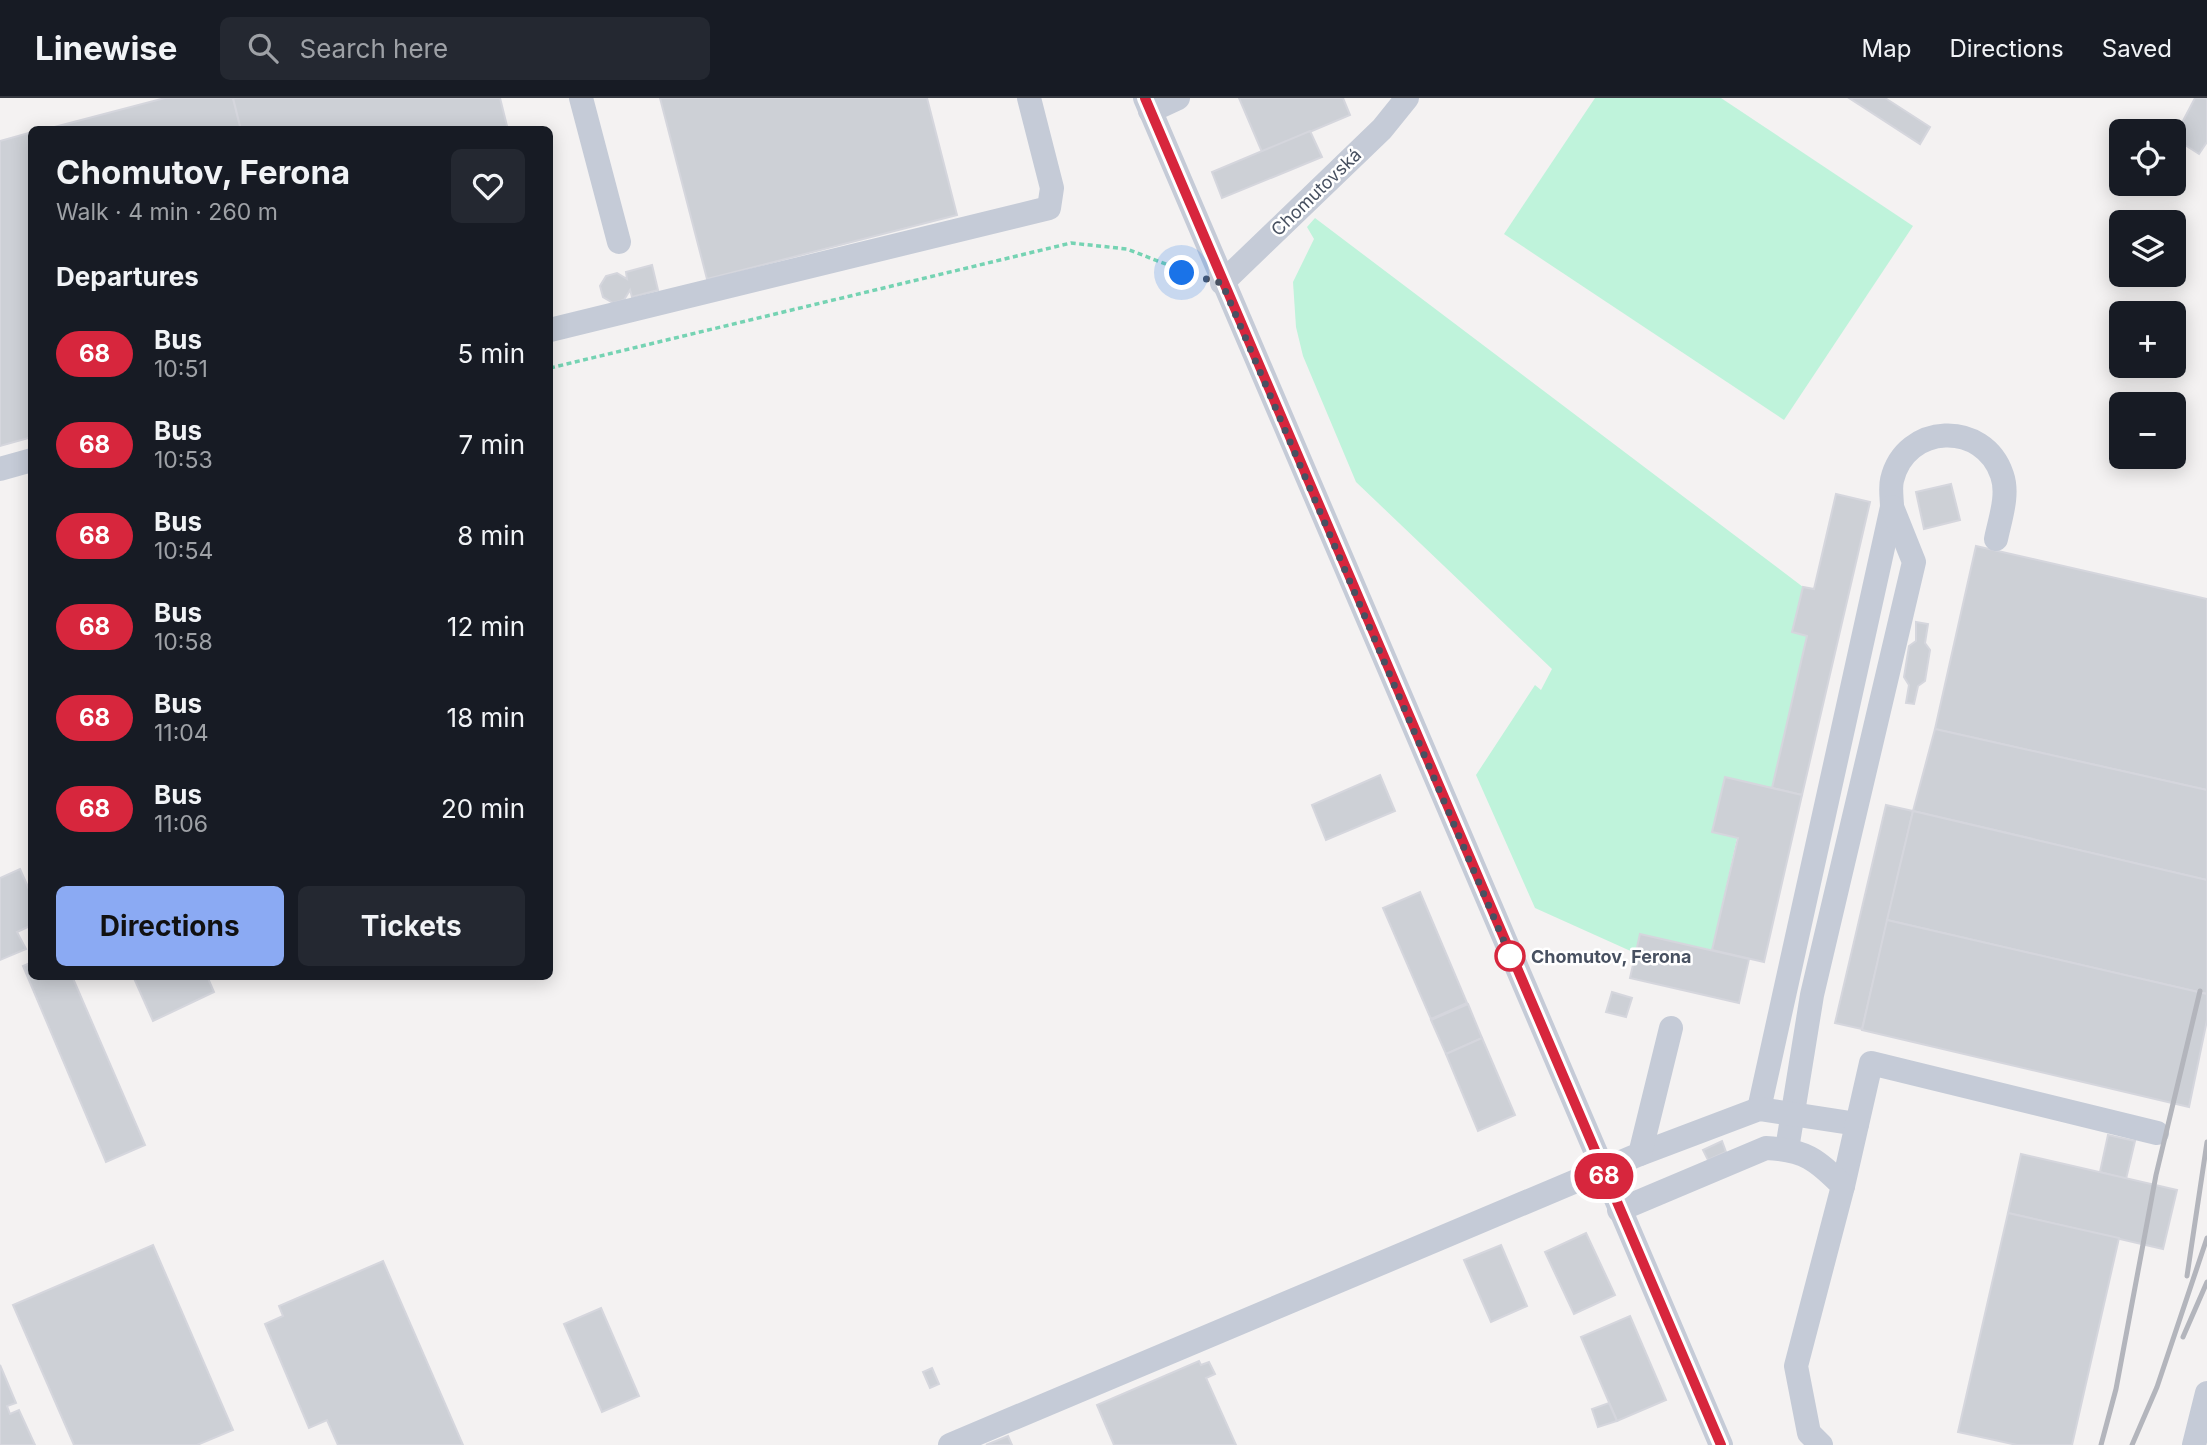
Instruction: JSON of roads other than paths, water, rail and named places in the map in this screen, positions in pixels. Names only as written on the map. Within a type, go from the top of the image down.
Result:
[{"type":"street","points":[[581,98],[619,242]]},
{"type":"street","points":[[553,329],[1049,208],[1052,188],[1029,98]]},
{"type":"street","points":[[1178,98],[1147,104],[1721,1445]]},
{"type":"street","name":"Chomutovská","points":[[1222,283],[1382,129],[1407,98]]},
{"type":"street","points":[[1759,1109],[1892,507],[1892,480],[1903,458],[1922,440],[1941,434],[1961,436],[1979,443],[1993,456],[2003,477],[2004,499],[1996,539]]},
{"type":"street","points":[[0,470],[28,461]]},
{"type":"street","points":[[1787,1149],[1812,995],[1914,562],[1892,507]]},
{"type":"street","points":[[1640,1154],[1671,1028]]},
{"type":"street","points":[[1821,1445],[1809,1433],[1796,1366],[1843,1186],[1871,1063],[2157,1133]]},
{"type":"street","points":[[950,1445],[1640,1154],[1759,1109],[1857,1124]]},
{"type":"street","points":[[1619,1210],[1766,1148],[1787,1149],[1813,1157],[1843,1186]]},
{"type":"street","points":[[2194,1445],[2207,1393]]},
{"type":"railway","points":[[2101,1445],[2116,1389],[2156,1175],[2200,991]]},
{"type":"railway","points":[[2187,1276],[2207,1142]]},
{"type":"railway","points":[[2132,1445],[2157,1387],[2207,1238]]},
{"type":"railway","points":[[2183,1337],[2207,1282]]},
{"type":"place","name":"Chomutov, Ferona","points":[[1510,956]]}]
